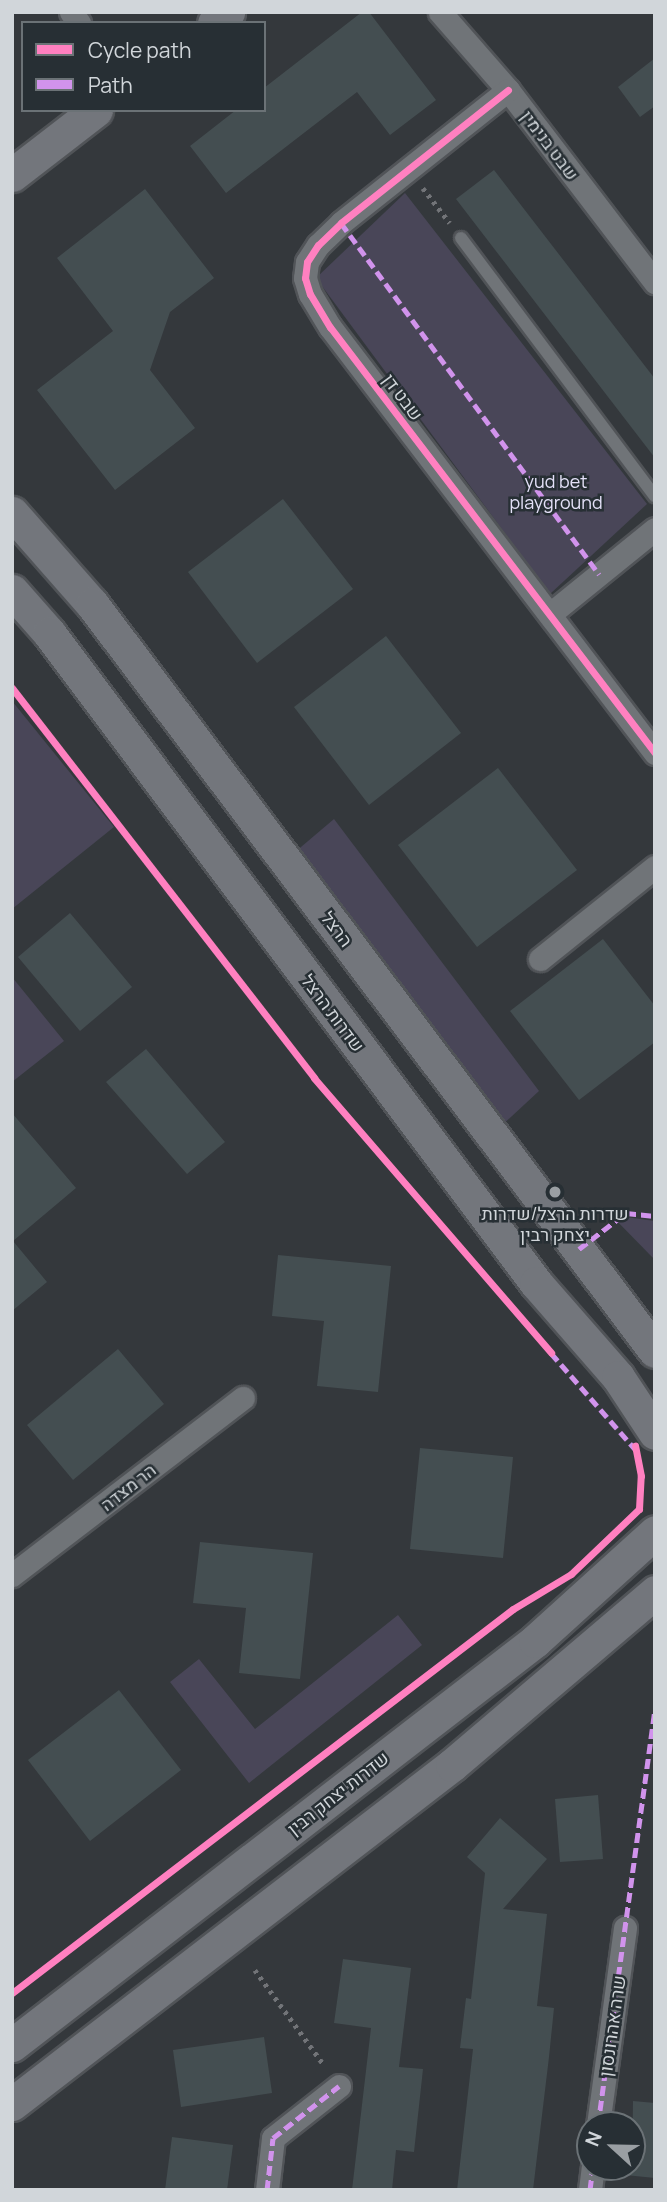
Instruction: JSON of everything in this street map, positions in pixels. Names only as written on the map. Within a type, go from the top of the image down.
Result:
[{"type":"main road","points":[[12,175],[93,112]]},
{"type":"main road","name":"הרצל","points":[[12,513],[92,604],[655,1351]]},
{"type":"main road","name":"שדרות הרצל","points":[[12,591],[49,634],[536,1283],[618,1377],[655,1433]]},
{"type":"main road","name":"שדרות יצחק רבין","points":[[12,2045],[535,1641],[655,1532]]},
{"type":"main road","points":[[12,2104],[452,1765],[655,1592]]},
{"type":"street","name":"שבט בנימין","points":[[440,12],[508,90],[655,282]]},
{"type":"street","name":"שבט דן","points":[[508,90],[341,223],[318,245],[307,262],[305,278],[310,294],[330,327],[655,753]]},
{"type":"street","points":[[550,614],[655,529]]},
{"type":"street","points":[[540,959],[655,867]]},
{"type":"street","name":"הר מצדה","points":[[12,1575],[243,1398]]},
{"type":"street","name":"שרה אהרונסון","points":[[600,2111],[625,1928]]},
{"type":"street","points":[[267,2190],[273,2138],[339,2086]]},
{"type":"lane","points":[[461,238],[655,496]]},
{"type":"path","points":[[425,191],[447,220]]},
{"type":"path","points":[[255,1970],[339,2086]]},
{"type":"green space","name":"yud bet playground","points":[[405,193],[647,504],[550,594],[316,278]]},
{"type":"green space","points":[[12,701],[114,827],[12,909]]},
{"type":"green space","points":[[334,819],[539,1091],[499,1128],[288,858]]},
{"type":"green space","points":[[12,977],[64,1041],[12,1082]]},
{"type":"green space","points":[[611,1215],[655,1221],[655,1260]]},
{"type":"green space","points":[[398,1615],[422,1645],[249,1783],[170,1682],[199,1659],[255,1729]]},
{"type":"building","points":[[362,12],[369,12],[436,100],[390,135],[357,92],[226,193],[190,146],[233,112],[266,112],[266,86]]},
{"type":"building","points":[[655,58],[655,106],[640,117],[618,87]]},
{"type":"building","points":[[494,170],[655,379],[655,458],[456,199]]},
{"type":"building","points":[[145,189],[214,278],[170,312],[150,370],[195,428],[115,490],[37,390],[113,331],[57,258]]},
{"type":"building","points":[[283,499],[353,589],[257,663],[188,572]]},
{"type":"building","points":[[386,636],[461,733],[369,805],[294,707]]},
{"type":"building","points":[[498,768],[577,870],[477,947],[398,845]]},
{"type":"building","points":[[70,913],[132,987],[80,1031],[18,957]]},
{"type":"building","points":[[603,939],[655,1006],[655,1042],[579,1100],[510,1011]]},
{"type":"building","points":[[146,1049],[225,1142],[187,1174],[106,1082]]},
{"type":"building","points":[[12,1113],[76,1188],[13,1241],[47,1282],[12,1311]]},
{"type":"building","points":[[278,1255],[391,1266],[378,1392],[317,1386],[324,1321],[272,1316]]},
{"type":"building","points":[[118,1349],[164,1404],[73,1480],[27,1425]]},
{"type":"building","points":[[420,1448],[513,1457],[503,1558],[410,1549]]},
{"type":"building","points":[[200,1542],[313,1553],[300,1679],[239,1673],[246,1608],[193,1603]]},
{"type":"building","points":[[119,1690],[181,1770],[90,1841],[28,1760]]},
{"type":"building","points":[[598,1795],[603,1859],[560,1862],[555,1799]]},
{"type":"building","points":[[500,1818],[547,1859],[503,1909],[547,1914],[537,2006],[554,2008],[549,2057],[533,2190],[457,2190],[473,2049],[460,2048],[466,1998],[471,1999],[485,1873],[467,1857]]},
{"type":"building","points":[[343,1959],[411,1968],[399,2067],[423,2069],[414,2152],[396,2150],[392,2190],[352,2190],[371,2028],[334,2023]]},
{"type":"building","points":[[264,2037],[272,2093],[181,2107],[173,2050]]},
{"type":"building","points":[[633,2101],[655,2103],[655,2178],[646,2177],[646,2111],[633,2111]]},
{"type":"building","points":[[172,2137],[233,2145],[227,2190],[165,2190]]},
{"type":"marked path","points":[[341,223],[599,574]]},
{"type":"marked path","points":[[579,1249],[626,1213],[655,1216]]},
{"type":"marked path","points":[[551,1353],[636,1450]]},
{"type":"marked path","points":[[600,2111],[655,1710]]},
{"type":"marked path","points":[[267,2190],[273,2138],[339,2086]]},
{"type":"marked path","points":[[590,2190],[591,2181]]},
{"type":"cycle path","points":[[508,90],[341,223],[318,245],[307,262],[305,278],[310,294],[330,327],[655,753]]},
{"type":"cycle path","points":[[12,688],[314,1078],[551,1353]]},
{"type":"cycle path","points":[[12,1993],[513,1609],[571,1574],[639,1509],[641,1476],[635,1446]]},
{"type":"place","name":"שדרות הרצל/שדרות יצחק רבין","points":[[555,1192]]}]
